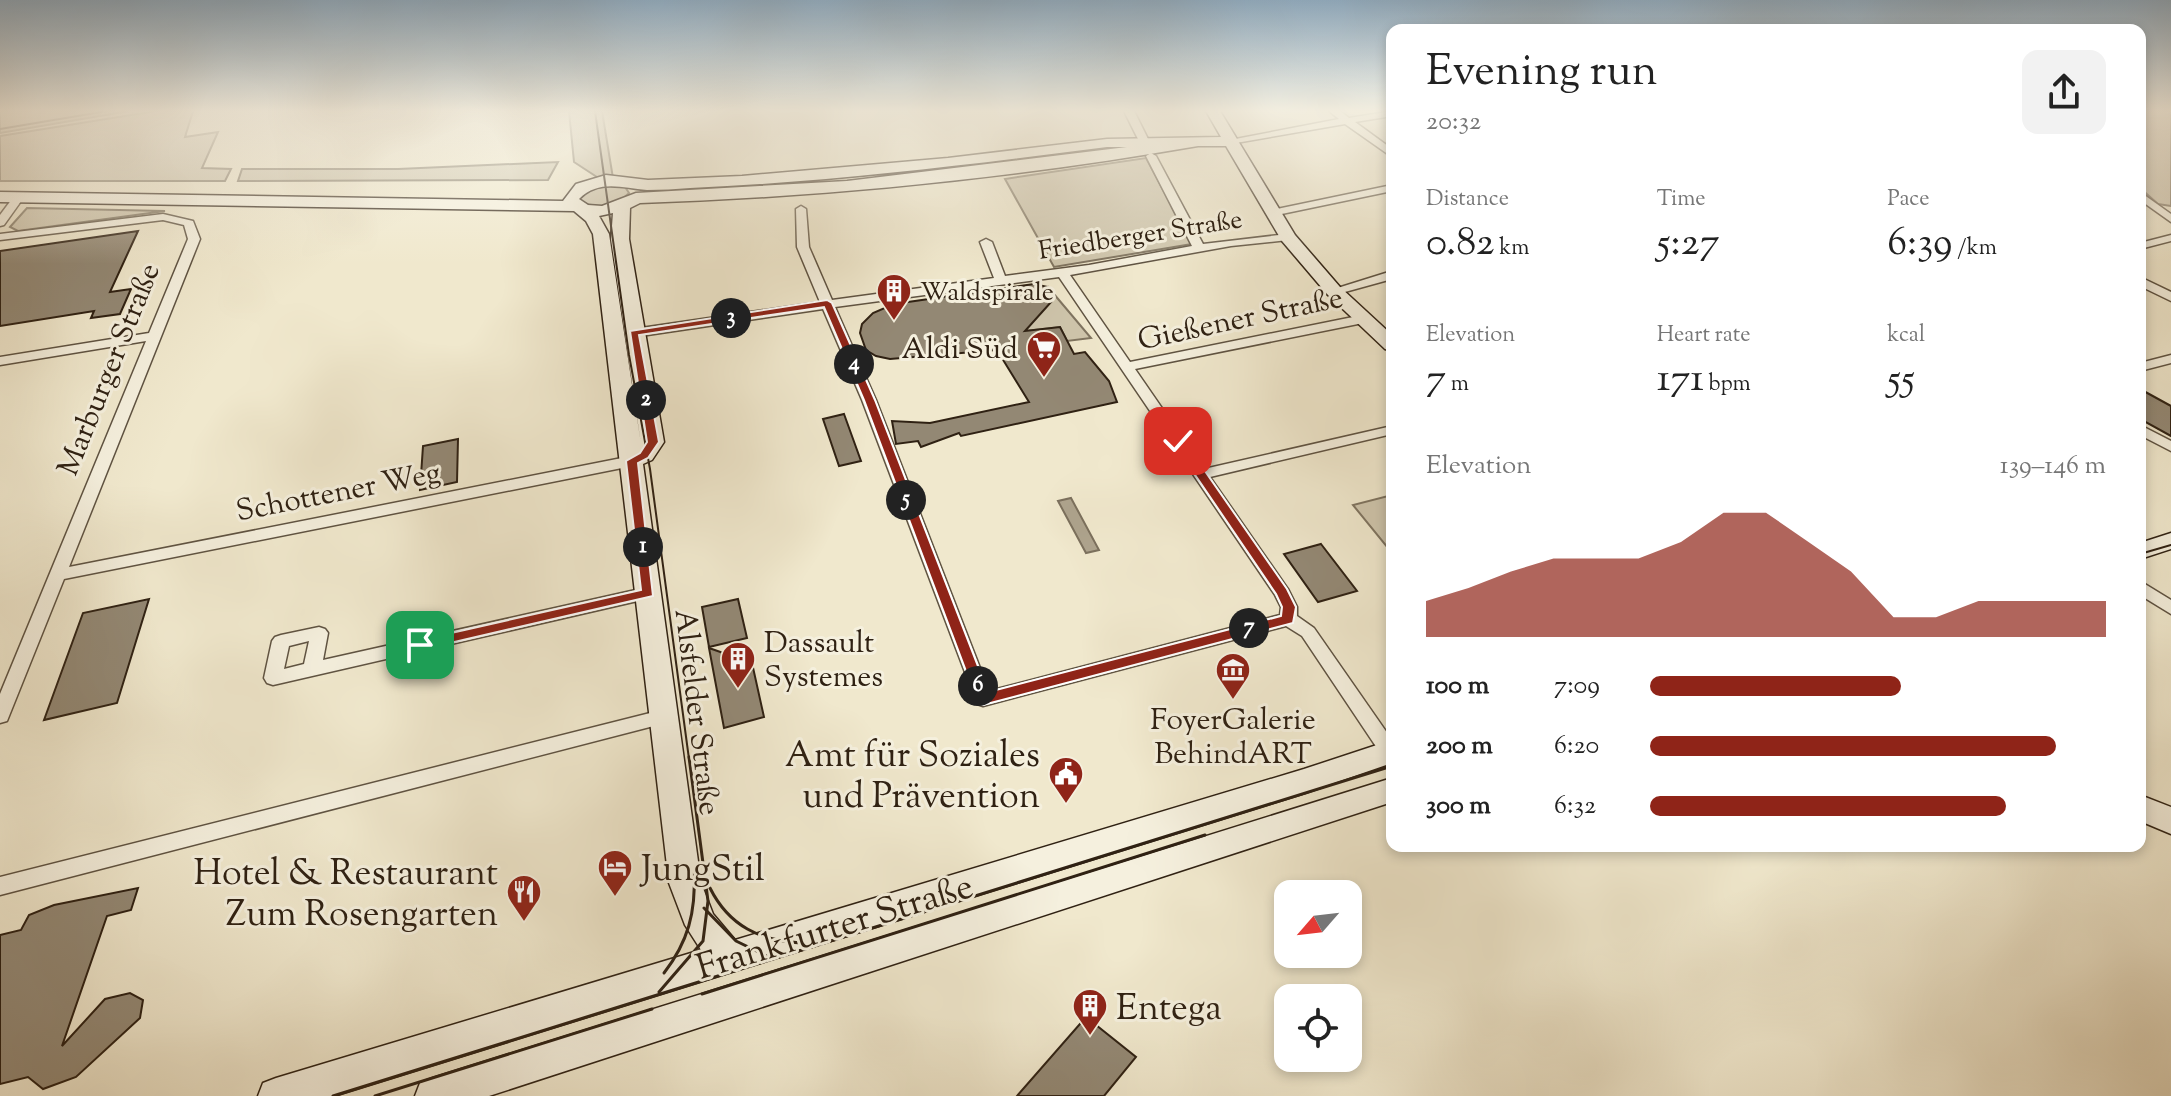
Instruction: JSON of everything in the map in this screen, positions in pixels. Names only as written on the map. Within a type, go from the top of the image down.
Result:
[{"type":"street","points":[[0,197],[374,204],[576,203],[602,210],[632,196],[834,185],[1053,162]]},
{"type":"street","points":[[1155,162],[1199,248]]},
{"type":"street","points":[[1242,162],[1288,237],[1334,291],[1386,340]]},
{"type":"street","points":[[576,203],[582,187],[606,180],[627,181],[632,196],[620,239],[653,442],[644,455],[632,461]]},
{"type":"street","points":[[1272,213],[1386,189]]},
{"type":"street","points":[[0,223],[19,197]]},
{"type":"street","points":[[2146,200],[2171,219]]},
{"type":"street","name":"Alsfelder Straße","points":[[576,203],[593,219],[601,234],[687,892],[706,933],[730,956]]},
{"type":"street","points":[[801,209],[803,247],[869,400],[983,699],[1288,619],[1308,632],[1386,745]]},
{"type":"street","name":"Marburger Straße","points":[[0,237],[163,217],[189,223],[194,239],[0,716]]},
{"type":"street","name":"Friedberger Straße","points":[[634,333],[1000,278],[1062,273],[1199,248],[1288,237]]},
{"type":"street","points":[[2146,244],[2171,238]]},
{"type":"street","name":"Friedberger Straße","points":[[986,242],[1000,278]]},
{"type":"street","points":[[1062,273],[1282,593],[1289,607],[1288,619]]},
{"type":"street","points":[[1334,291],[1386,277]]},
{"type":"street","points":[[2146,284],[2171,297]]},
{"type":"street","name":"Gießener Straße","points":[[1127,367],[1363,319]]},
{"type":"street","points":[[0,361],[153,336]]},
{"type":"street","points":[[2146,365],[2171,359]]},
{"type":"street","points":[[1201,474],[1386,431]]},
{"type":"street","points":[[2146,432],[2171,447]]},
{"type":"street","name":"Schottener Weg","points":[[56,575],[632,461]]},
{"type":"street","points":[[2146,549],[2171,541]]},
{"type":"street","points":[[2146,591],[2171,608]]},
{"type":"street","points":[[312,669],[649,593]]},
{"type":"street","points":[[0,886],[666,716]]},
{"type":"street","name":"Frankfurter Straße","points":[[276,1096],[1290,786],[1386,754]]},
{"type":"street","name":"Frankfurter Straße","points":[[433,1096],[1386,792]]},
{"type":"street","points":[[2146,810],[2171,821]]},
{"type":"shaded area","points":[[0,162],[205,162],[202,168],[231,169],[225,181],[0,181]]},
{"type":"shaded area","points":[[558,162],[548,180],[238,181],[242,169],[398,169]]},
{"type":"shaded area","points":[[574,162],[610,162],[613,178],[600,179]]},
{"type":"shaded area","points":[[1118,162],[1148,162],[1192,244],[1054,267],[1005,179]]},
{"type":"shaded area","points":[[2146,162],[2171,162],[2171,206],[2158,204],[2146,193]]},
{"type":"shaded area","points":[[603,184],[625,187],[629,193],[618,201],[597,206],[578,199],[578,196]]},
{"type":"shaded area","points":[[27,208],[165,211],[18,231],[10,227]]},
{"type":"shaded area","points":[[1048,287],[1091,338],[1067,341],[1060,327],[997,334]]},
{"type":"shaded area","points":[[1386,497],[1386,546],[1353,505]]},
{"type":"shaded area","points":[[1071,498],[1099,550],[1086,553],[1058,501]]},
{"type":"building","points":[[138,231],[110,292],[131,289],[120,314],[91,318],[94,311],[0,326],[0,251]]},
{"type":"building","points":[[1034,284],[1048,287],[1052,301],[1025,331],[1060,327],[1074,354],[1085,352],[1109,381],[1117,402],[961,436],[959,433],[921,447],[918,441],[896,444],[892,421],[930,423],[1029,402],[997,350],[890,359],[866,350],[860,333],[862,324],[873,313],[894,304]]},
{"type":"building","points":[[2146,392],[2171,406],[2171,436],[2146,422]]},
{"type":"building","points":[[844,414],[861,461],[839,466],[823,419]]},
{"type":"building","points":[[458,439],[457,482],[420,490],[423,446]]},
{"type":"building","points":[[1321,544],[1357,591],[1318,602],[1284,554]]},
{"type":"building","points":[[149,599],[117,703],[44,720],[83,613]]},
{"type":"building","points":[[738,599],[747,638],[709,647],[702,607]]},
{"type":"building","name":"Dassault Systemes","points":[[709,648],[752,663],[764,717],[724,728]]},
{"type":"building","points":[[138,888],[131,910],[107,916],[62,1046],[105,999],[130,993],[143,1000],[140,1018],[76,1077],[43,1089],[28,1077],[0,1084],[0,935],[21,930],[29,915],[54,905]]},
{"type":"building","name":"Entega","points":[[1086,1017],[1136,1057],[1104,1096],[1017,1096]]},
{"type":"tram line","points":[[602,162],[629,355],[650,469],[689,759]]},
{"type":"tram line","points":[[2146,552],[2171,545]]},
{"type":"tram line","points":[[689,757],[707,911]]},
{"type":"tram line","points":[[773,959],[1386,768]]},
{"type":"tram line","points":[[702,994],[1205,835]]},
{"type":"tram line","points":[[664,973],[679,950],[689,926],[694,901],[694,873]]},
{"type":"tram line","points":[[710,888],[726,912],[747,929],[773,939],[802,943]]},
{"type":"tram line","points":[[659,992],[703,941],[707,911]]},
{"type":"tram line","points":[[707,911],[736,941],[773,959]]},
{"type":"tram line","points":[[333,1096],[773,959]]},
{"type":"tram line","points":[[375,1096],[652,1009]]},
{"type":"place","name":"Waldspirale","points":[[894,322]]},
{"type":"place","name":"Aldi Süd","points":[[1044,379]]},
{"type":"place","name":"Dassault Systemes","points":[[738,690]]},
{"type":"place","name":"FoyerGalerie BehindART","points":[[1233,701]]},
{"type":"place","name":"Amt für Soziales und Prävention","points":[[1066,805]]},
{"type":"place","name":"JungStil","points":[[615,898]]},
{"type":"place","name":"Hotel & Restaurant Zum Rosengarten","points":[[524,923]]},
{"type":"place","name":"Entega","points":[[1090,1037]]},
{"type":"route","points":[[420,645],[649,593],[632,461],[644,455],[653,442],[634,333],[827,303],[869,400],[983,699],[1288,619],[1289,607],[1282,593],[1178,441]]}]
